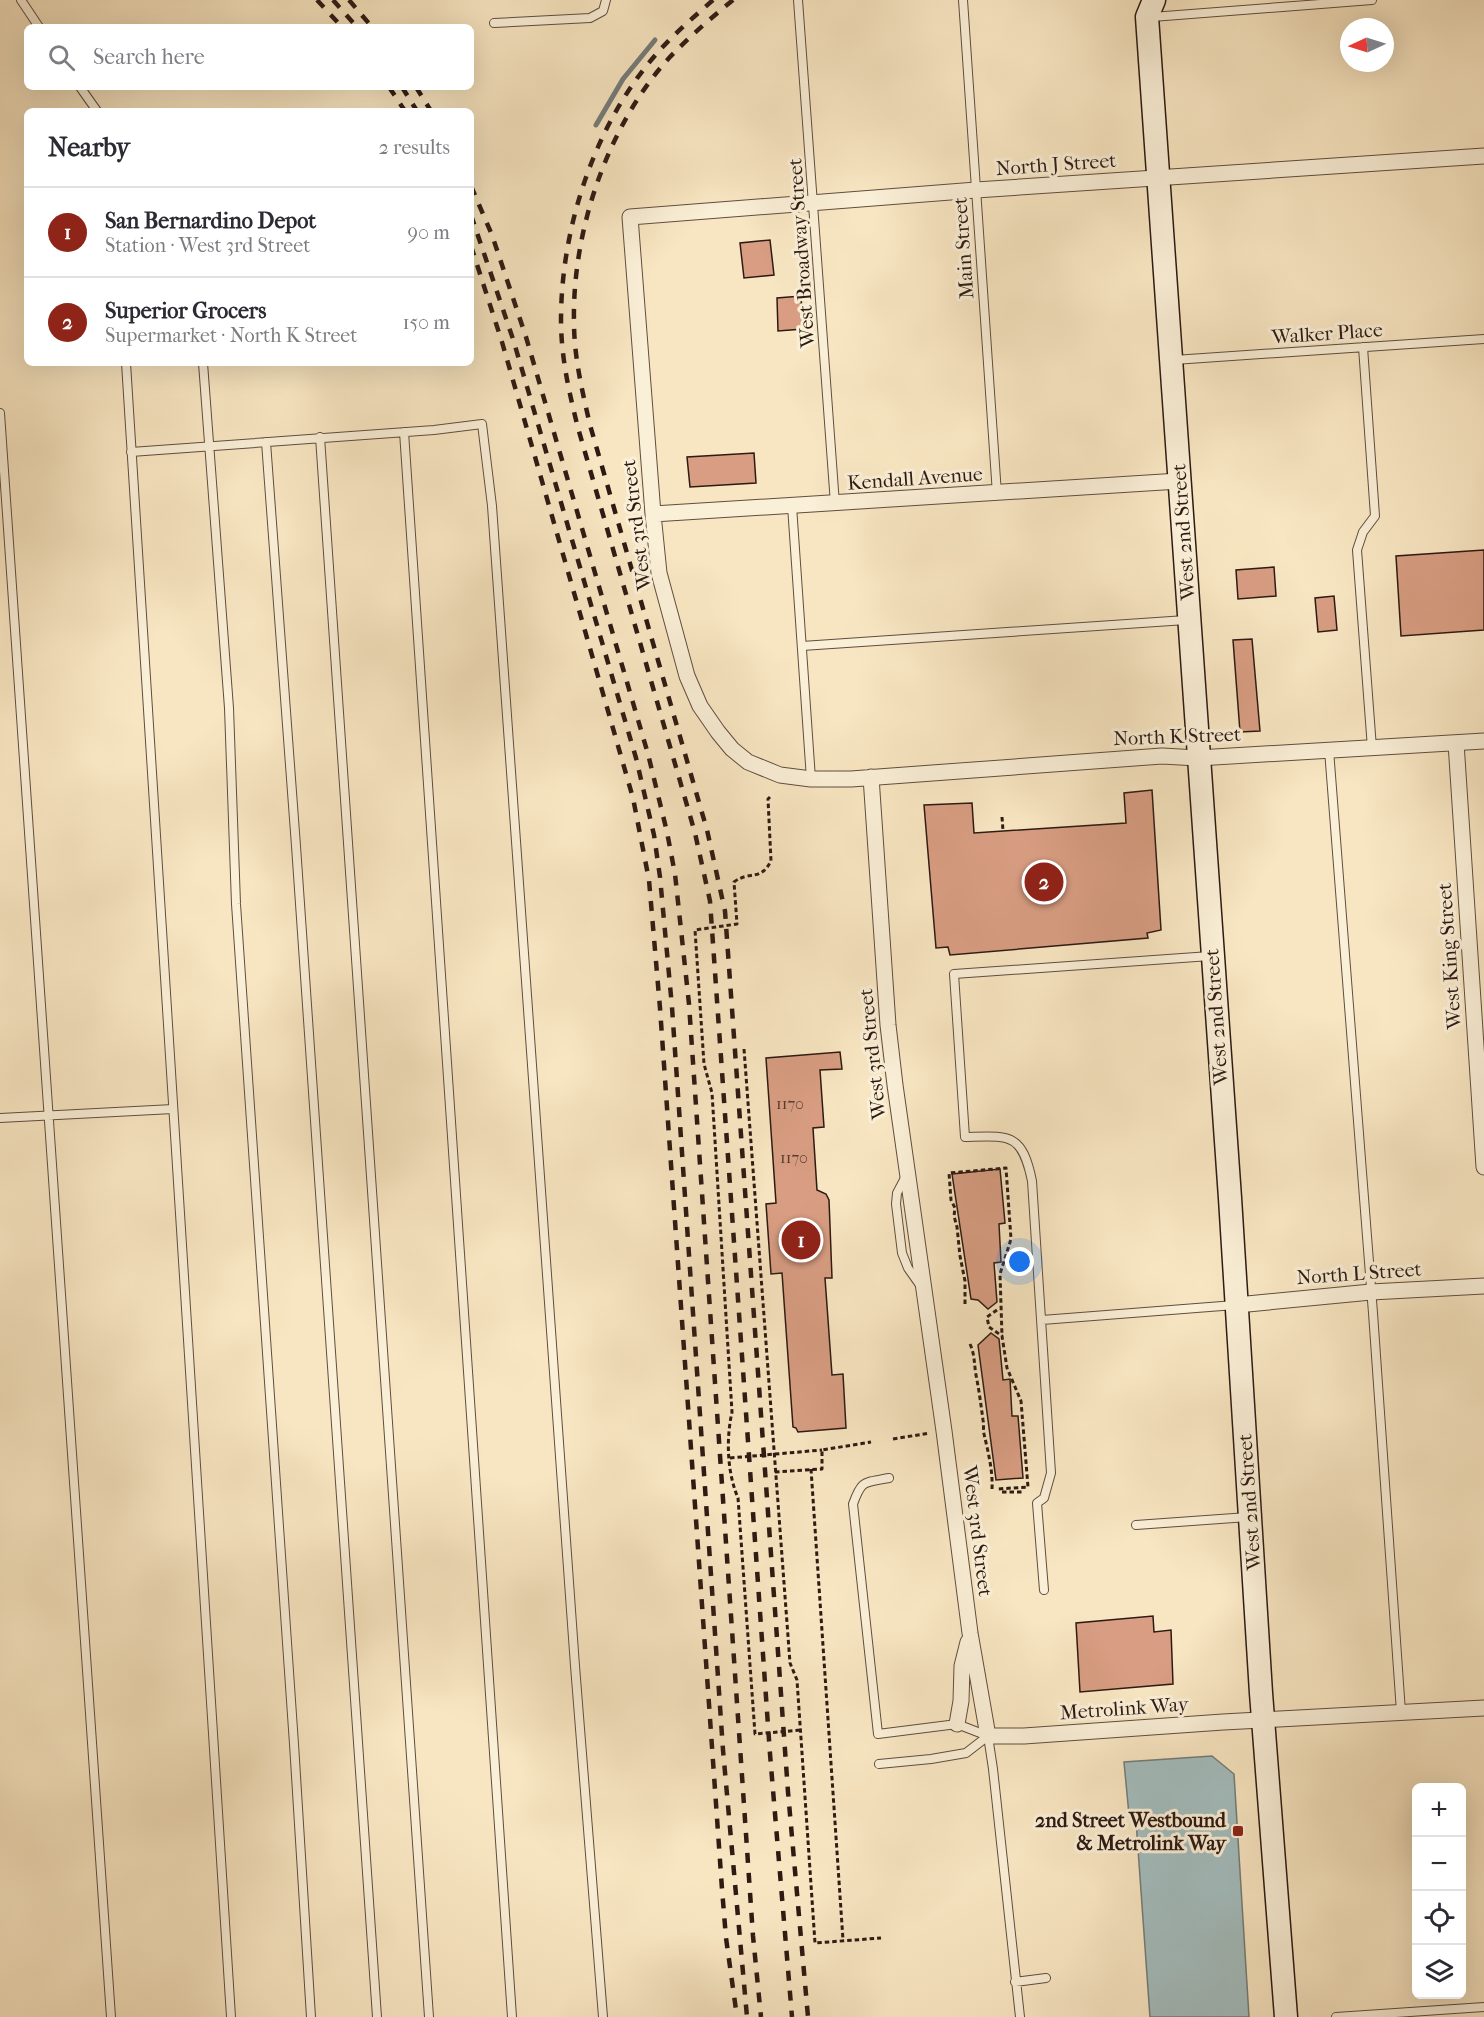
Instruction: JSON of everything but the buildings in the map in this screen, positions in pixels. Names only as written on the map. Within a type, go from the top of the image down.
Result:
[{"type":"main road","name":"West 2nd Street","points":[[1146,6],[1237,1305],[1263,1720],[1286,2017]]},
{"type":"street","name":"North J Street","points":[[630,217],[976,190],[1484,156]]},
{"type":"street","name":"West 3rd Street","points":[[630,217],[652,514],[659,573],[687,676],[700,706],[732,749],[748,762],[780,775],[811,779],[871,777],[888,1025],[970,1633],[988,1736]]},
{"type":"street","name":"Kendall Avenue","points":[[652,514],[1179,481]]},
{"type":"street","name":"North K Street","points":[[871,777],[1162,756],[1198,758],[1484,741]]},
{"type":"street","name":"West King Street","points":[[1456,743],[1484,1167]]},
{"type":"street","name":"North L Street","points":[[1237,1305],[1371,1292],[1484,1286]]},
{"type":"street","points":[[957,1724],[961,1701],[962,1666],[970,1633]]},
{"type":"street","name":"Metrolink Way","points":[[988,1736],[1024,1736],[1484,1708]]},
{"type":"lane","points":[[21,0],[37,24]]},
{"type":"lane","points":[[494,23],[590,18],[603,11],[606,0]]},
{"type":"lane","name":"West Broadway Street","points":[[798,0],[835,504]]},
{"type":"lane","name":"Main Street","points":[[963,0],[997,494]]},
{"type":"lane","points":[[1146,6],[1372,0]]},
{"type":"lane","points":[[82,90],[95,108]]},
{"type":"lane","name":"Walker Place","points":[[1172,361],[1484,339]]},
{"type":"lane","points":[[1363,347],[1375,516],[1363,532],[1357,550],[1372,748]]},
{"type":"lane","points":[[126,366],[231,2017]]},
{"type":"lane","points":[[203,366],[229,708],[236,904],[311,2017]]},
{"type":"lane","points":[[0,413],[111,2017]]},
{"type":"lane","points":[[131,452],[482,424],[492,506],[573,1642],[603,2017]]},
{"type":"lane","points":[[404,432],[512,2017]]},
{"type":"lane","points":[[320,437],[429,2017]]},
{"type":"lane","points":[[266,442],[377,2017]]},
{"type":"lane","points":[[792,506],[811,779]]},
{"type":"lane","points":[[801,646],[1189,620]]},
{"type":"lane","points":[[1329,750],[1401,1712]]},
{"type":"lane","points":[[1044,1590],[1037,1503],[1044,1498],[1051,1473],[1032,1181],[1029,1164],[1019,1146],[1006,1136],[965,1137],[954,974],[1212,956]]},
{"type":"lane","points":[[0,1118],[173,1109]]},
{"type":"lane","points":[[1042,1320],[1237,1305]]},
{"type":"lane","name":"Metrolink Way","points":[[889,1478],[864,1483],[859,1487],[853,1504],[878,1734],[957,1724],[988,1736]]},
{"type":"lane","points":[[1136,1525],[1250,1517]]},
{"type":"lane","points":[[879,1764],[966,1753],[988,1736]]},
{"type":"lane","name":"West 3rd Street","points":[[988,1736],[1020,2017]]},
{"type":"lane","points":[[1015,1982],[1046,1978]]},
{"type":"lane","points":[[1336,2017],[1484,2007]]},
{"type":"path","points":[[770,797],[768,799],[771,861],[766,870],[759,875],[741,876],[735,882],[737,924],[695,930],[704,1064],[712,1093],[732,1412],[728,1431],[732,1484],[738,1498],[754,1734],[801,1730]]},
{"type":"path","points":[[1002,817],[1003,831]]},
{"type":"path","points":[[744,1049],[790,1663],[797,1680],[801,1730],[815,1943],[881,1938]]},
{"type":"path","points":[[965,1304],[965,1281],[954,1216],[955,1208],[951,1200],[949,1173],[1006,1168],[1011,1239],[1000,1274],[1002,1336],[1007,1368],[1021,1401],[1028,1487],[997,1489]]},
{"type":"path","points":[[997,1310],[987,1317],[989,1327],[1002,1336]]},
{"type":"path","points":[[970,1344],[975,1353],[992,1489]]},
{"type":"path","points":[[893,1439],[931,1433]]},
{"type":"path","points":[[730,1458],[822,1450],[871,1442]]},
{"type":"path","points":[[776,1472],[822,1468],[822,1450]]},
{"type":"path","points":[[811,1469],[843,1940]]},
{"type":"path","points":[[1002,1492],[1022,1492]]},
{"type":"water","points":[[1212,1756],[1234,1774],[1249,2017],[1150,2017],[1136,1821],[1129,1815],[1124,1762]]},
{"type":"waterway","points":[[596,125],[623,79],[655,40]]},
{"type":"railway","points":[[317,0],[339,24]]},
{"type":"railway","points":[[333,0],[354,24]]},
{"type":"railway","points":[[349,0],[369,24]]},
{"type":"railway","points":[[713,0],[666,43],[637,78],[601,141],[586,176],[567,248],[561,334],[566,374],[578,428],[695,833],[710,901],[770,1754],[792,2017]]},
{"type":"railway","points":[[733,0],[669,58],[647,85],[612,147],[598,181],[579,252],[575,287],[574,335],[590,425],[707,830],[725,911],[788,1792],[808,2017]]},
{"type":"railway","points":[[391,90],[403,108]]},
{"type":"railway","points":[[404,90],[415,108]]},
{"type":"railway","points":[[418,90],[429,108]]},
{"type":"railway","points":[[474,193],[492,235],[526,337],[648,754],[675,874],[689,1004],[753,1936],[761,2017]]},
{"type":"railway","points":[[474,224],[513,339],[636,758],[654,835],[672,1007],[723,1750],[747,2017]]},
{"type":"railway","points":[[474,255],[502,342],[633,798],[649,880],[722,1889],[737,2017]]},
{"type":"place","name":"Superior Grocers","points":[[1044,882]]},
{"type":"place","name":"San Bernardino Depot","points":[[801,1240]]},
{"type":"place","name":"2nd Street Westbound & Metrolink Way","points":[[1238,1831]]}]
